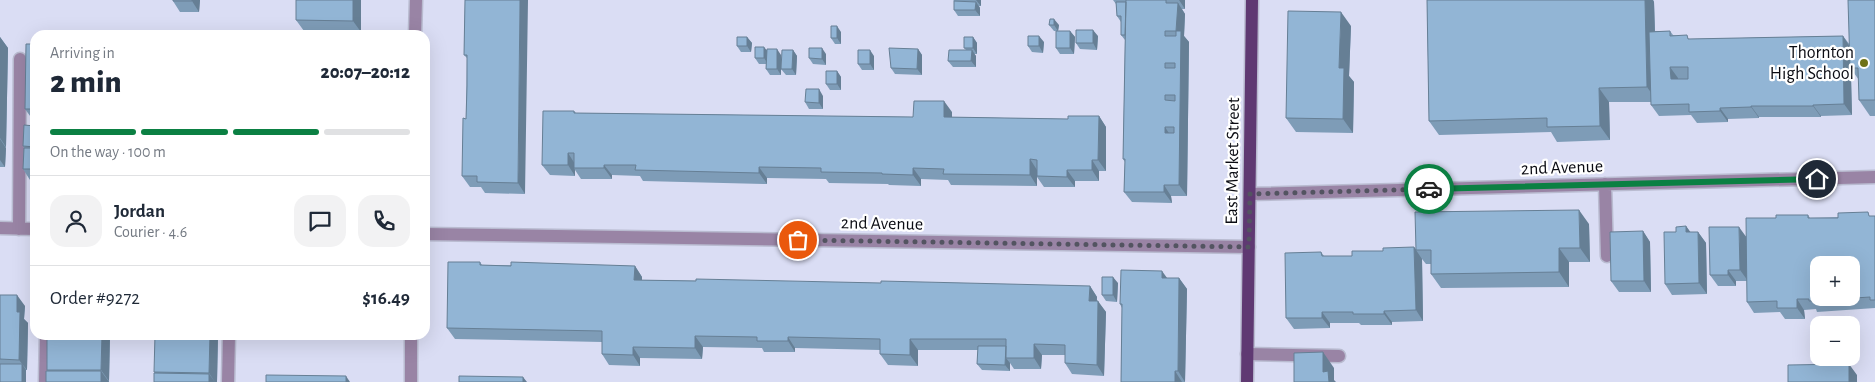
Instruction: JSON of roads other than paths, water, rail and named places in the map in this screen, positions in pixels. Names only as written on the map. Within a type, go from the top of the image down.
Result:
[{"type":"main road","name":"East Market Street","points":[[1247,382],[1252,0]]},
{"type":"street","points":[[416,0],[416,30]]},
{"type":"street","points":[[19,229],[20,59]]},
{"type":"street","name":"2nd Avenue","points":[[1250,194],[1875,177]]},
{"type":"street","points":[[1605,184],[1607,256]]},
{"type":"street","points":[[0,228],[30,229]]},
{"type":"street","name":"2nd Avenue","points":[[430,234],[1249,247]]},
{"type":"street","points":[[45,382],[46,340]]},
{"type":"street","points":[[228,382],[229,340]]},
{"type":"street","points":[[411,340],[411,382]]},
{"type":"street","points":[[1247,354],[1339,356]]},
{"type":"place","name":"Thornton High School","points":[[1864,63]]}]
